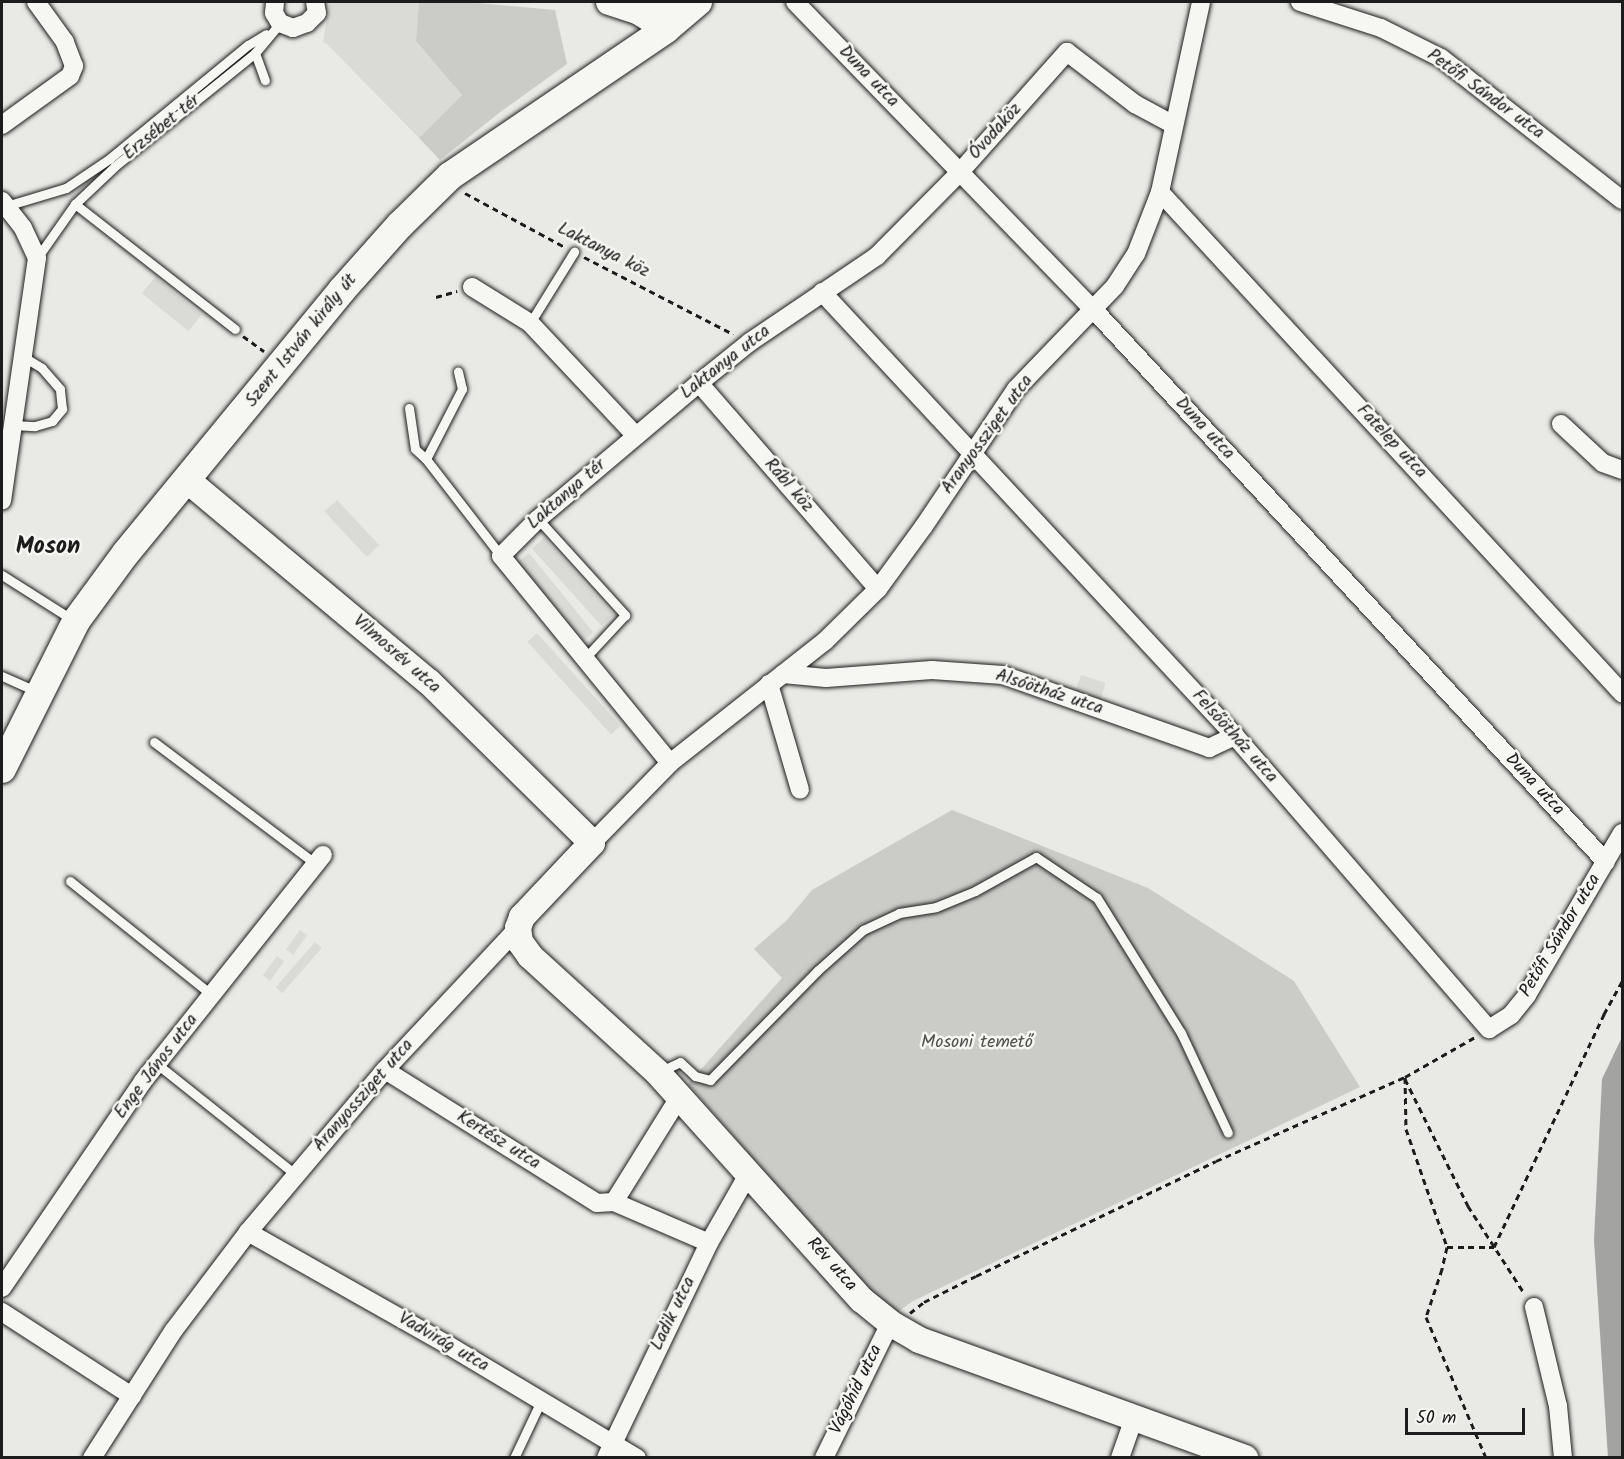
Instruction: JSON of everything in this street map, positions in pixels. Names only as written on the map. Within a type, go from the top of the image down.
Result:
[{"type":"main road","points":[[612,3],[666,4],[678,2]]},
{"type":"main road","name":"Szent István király út","points":[[2,769],[76,621],[126,554],[400,225],[450,176],[666,29],[698,2]]},
{"type":"main road","points":[[612,3],[639,12],[666,29]]},
{"type":"main road","name":"Vilmosrév utca","points":[[187,480],[429,682],[592,843]]},
{"type":"main road","name":"Aranyossziget utca","points":[[518,928],[522,917],[592,843]]},
{"type":"main road","name":"Rév utca","points":[[518,928],[520,942],[530,956],[658,1072],[862,1300],[890,1323],[919,1340],[950,1352],[1245,1458]]},
{"type":"street","points":[[2,125],[70,76],[74,66],[65,42],[36,2]]},
{"type":"street","points":[[275,2],[273,13],[276,27],[293,28],[307,23],[317,13],[315,2]]},
{"type":"street","name":"Duna utca","points":[[795,2],[1093,309],[1606,862]]},
{"type":"street","name":"Aranyossziget utca","points":[[592,843],[670,763],[825,641],[878,589],[924,526],[1016,389],[1115,285],[1136,254],[1160,192],[1202,2]]},
{"type":"street","name":"Petőfi Sándor utca","points":[[1300,2],[1381,28],[1441,58],[1623,200]]},
{"type":"street","name":"Óvodaköz","points":[[822,292],[877,256],[960,172],[1067,52],[1135,104],[1174,125]]},
{"type":"street","name":"Fatelep utca","points":[[1160,192],[1623,693]]},
{"type":"street","name":"Erzsébet tér","points":[[2,500],[37,258],[23,228],[3,206]]},
{"type":"street","points":[[472,287],[530,323],[636,436]]},
{"type":"street","points":[[822,292],[972,452]]},
{"type":"street","name":"Laktanya utca","points":[[636,436],[750,342],[822,292]]},
{"type":"street","name":"Rábl köz","points":[[699,383],[878,589]]},
{"type":"street","points":[[1561,424],[1603,463],[1623,470]]},
{"type":"street","name":"Laktanya tér","points":[[501,556],[538,519],[636,436]]},
{"type":"street","name":"Felsőötház utca","points":[[972,452],[1235,736],[1489,1029]]},
{"type":"street","points":[[501,556],[670,763]]},
{"type":"street","name":"Alsóötház utca","points":[[776,679],[826,678],[932,670],[1003,675],[1209,748],[1235,736]]},
{"type":"street","points":[[776,679],[800,790]]},
{"type":"street","name":"Petőfi Sándor utca","points":[[1489,1029],[1512,1015],[1527,995],[1623,833]]},
{"type":"street","name":"Enge János utca","points":[[2,1288],[158,1064],[319,859]]},
{"type":"street","name":"Aranyossziget utca","points":[[92,1458],[174,1330],[248,1232],[385,1070],[518,928]]},
{"type":"street","name":"Kertész utca","points":[[385,1070],[597,1203],[614,1202],[709,1243]]},
{"type":"street","points":[[614,1202],[680,1096]]},
{"type":"street","name":"Ladik utca","points":[[608,1450],[709,1243],[749,1173]]},
{"type":"street","name":"Vadvirág utca","points":[[248,1232],[541,1401],[608,1450],[637,1458]]},
{"type":"street","points":[[1534,1307],[1558,1406],[1563,1458]]},
{"type":"street","points":[[2,1312],[132,1396]]},
{"type":"street","name":"Vágóhíd utca","points":[[824,1458],[890,1323]]},
{"type":"street","points":[[1120,1458],[1134,1418]]},
{"type":"lane","name":"Erzsébet tér","points":[[37,258],[75,204],[115,166],[255,53],[276,27]]},
{"type":"lane","name":"Erzsébet tér","points":[[3,206],[66,188],[109,159],[248,45],[276,27]]},
{"type":"lane","points":[[255,53],[265,80]]},
{"type":"lane","points":[[75,204],[235,329]]},
{"type":"lane","points":[[530,323],[574,252]]},
{"type":"lane","points":[[13,425],[35,426],[52,421],[62,409],[60,389],[42,368],[22,356]]},
{"type":"lane","points":[[426,459],[462,389],[458,371]]},
{"type":"lane","points":[[409,408],[415,449],[426,459],[501,556]]},
{"type":"lane","points":[[538,519],[625,615],[585,658]]},
{"type":"lane","points":[[2,575],[76,621]]},
{"type":"lane","points":[[2,676],[40,693]]},
{"type":"lane","points":[[154,742],[319,859]]},
{"type":"lane","points":[[658,1072],[680,1062],[695,1076],[710,1080],[817,971],[863,930],[899,913],[936,907],[975,891],[1036,857],[1096,898],[1181,1033],[1228,1133]]},
{"type":"lane","points":[[70,881],[212,994]]},
{"type":"lane","points":[[158,1064],[296,1175]]},
{"type":"lane","points":[[514,1458],[541,1401]]},
{"type":"path","name":"Laktanya köz","points":[[450,176],[467,195],[750,342]]},
{"type":"path","points":[[436,297],[472,287]]},
{"type":"path","points":[[235,329],[282,365]]},
{"type":"path","points":[[1494,1247],[1604,1014],[1623,981]]},
{"type":"path","points":[[890,1323],[976,1276],[1185,1176],[1405,1077],[1489,1029]]},
{"type":"path","points":[[1405,1077],[1468,1206],[1534,1307]]},
{"type":"path","points":[[1405,1077],[1406,1129],[1446,1247],[1442,1269],[1426,1317],[1486,1458]]},
{"type":"path","points":[[1446,1247],[1494,1247]]},
{"type":"shaded area","points":[[330,2],[419,2],[416,41],[462,95],[419,138],[323,42]]},
{"type":"shaded area","points":[[155,277],[202,315],[188,331],[142,293]]},
{"type":"shaded area","points":[[337,500],[379,545],[367,557],[325,512]]},
{"type":"shaded area","points":[[544,538],[614,615],[602,626],[532,549]]},
{"type":"shaded area","points":[[529,553],[593,632],[581,642],[517,563]]},
{"type":"shaded area","points":[[537,633],[621,726],[611,735],[527,642]]},
{"type":"shaded area","points":[[1081,675],[1106,683],[1100,701],[1075,693]]},
{"type":"shaded area","points":[[300,930],[307,935],[293,955],[286,949]]},
{"type":"shaded area","points":[[315,942],[322,948],[282,993],[276,987]]},
{"type":"shaded area","points":[[277,956],[284,961],[270,981],[263,975]]},
{"type":"shaded area","points":[[1622,1037],[1622,1457],[1608,1458],[1594,1240],[1602,1079]]},
{"type":"green space","points":[[419,2],[467,2],[555,10],[567,64],[499,113],[440,160],[419,138],[462,95],[416,41]]},
{"type":"green space","name":"Mosoni temető","points":[[952,810],[1148,888],[1294,981],[1360,1087],[913,1301],[892,1316],[688,1084],[782,978],[754,949],[787,920],[812,890]]},
{"type":"district","name":"Moson","points":[[48,547]]}]
